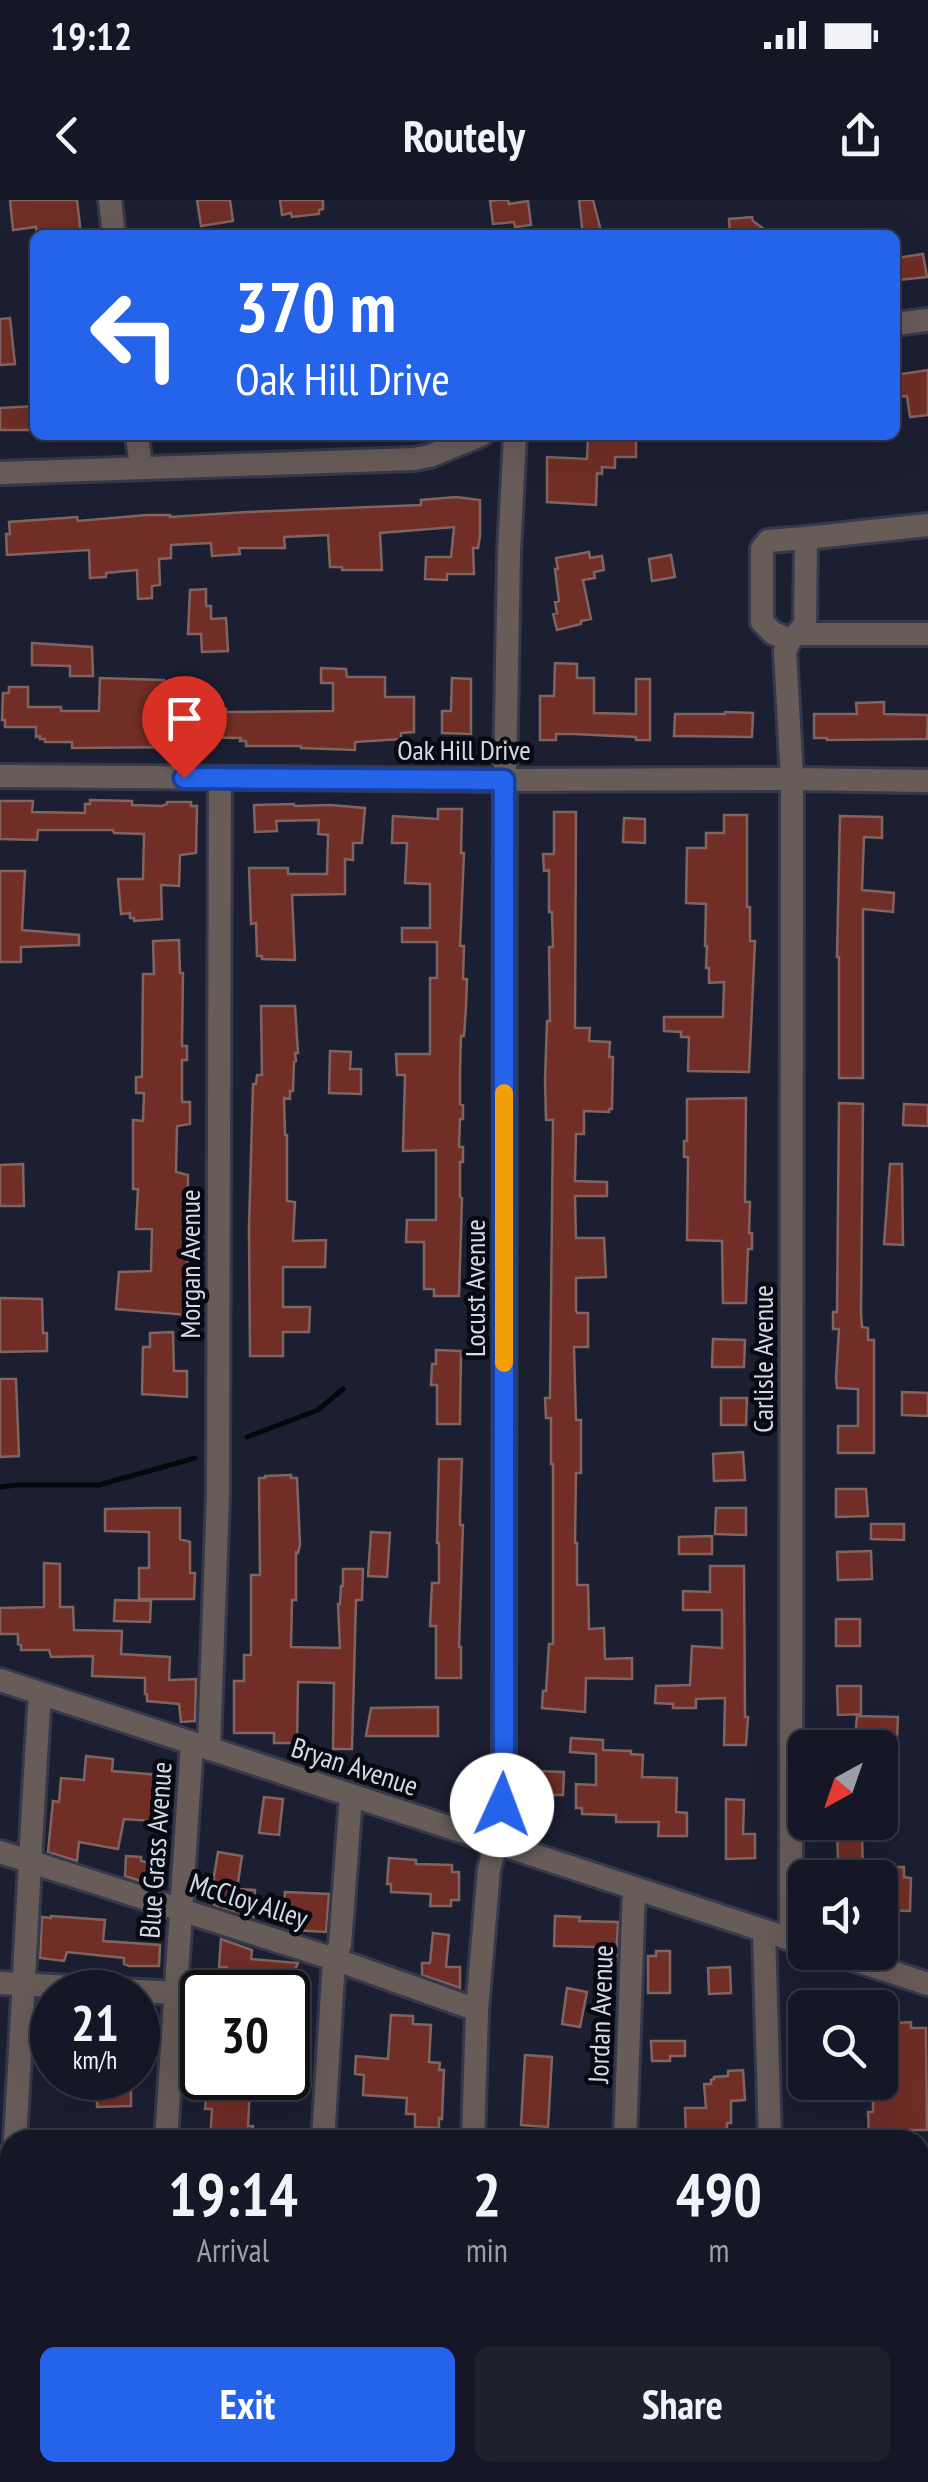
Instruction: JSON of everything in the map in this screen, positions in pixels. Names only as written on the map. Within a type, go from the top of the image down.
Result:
[{"type":"street","points":[[110,200],[113,230]]},
{"type":"street","points":[[900,323],[928,320]]},
{"type":"street","points":[[138,440],[141,468]]},
{"type":"street","points":[[0,473],[414,459],[469,440]]},
{"type":"street","name":"Locust Avenue","points":[[473,2130],[477,2010],[489,1869],[502,1805],[504,1749],[504,780],[515,440]]},
{"type":"street","points":[[928,526],[768,541],[762,550],[762,622],[773,632],[793,637],[928,634]]},
{"type":"street","name":"Carlisle Avenue","points":[[798,1860],[792,779],[784,651],[805,624],[806,538]]},
{"type":"street","name":"Oak Hill Drive","points":[[0,776],[928,781]]},
{"type":"street","name":"Morgan Avenue","points":[[201,1746],[218,1495],[220,778]]},
{"type":"street","name":"Bryan Avenue","points":[[0,1680],[788,1939]]},
{"type":"street","points":[[17,2130],[40,1694]]},
{"type":"street","name":"Blue Grass Avenue","points":[[167,2130],[174,1992],[201,1746]]},
{"type":"street","points":[[324,2130],[334,1959],[340,1945],[351,1796]]},
{"type":"street","name":"McCloy Alley","points":[[0,1852],[334,1959],[477,2010]]},
{"type":"street","name":"Jordan Avenue","points":[[625,2130],[634,1890]]},
{"type":"street","points":[[764,1932],[770,2130]]},
{"type":"street","points":[[885,1970],[928,1984]]},
{"type":"street","points":[[0,1984],[174,1992]]},
{"type":"building","points":[[10,200],[77,200],[80,230],[13,230]]},
{"type":"building","points":[[197,200],[230,200],[233,221],[201,226]]},
{"type":"building","points":[[280,200],[323,200],[323,209],[319,214],[282,215]]},
{"type":"building","points":[[508,200],[509,204],[528,201],[531,225],[493,224],[490,201]]},
{"type":"building","points":[[579,200],[593,200],[601,230],[582,230]]},
{"type":"building","points":[[752,217],[765,230],[730,230],[729,219]]},
{"type":"building","points":[[923,254],[927,277],[900,280],[900,257]]},
{"type":"building","points":[[10,318],[15,364],[0,365],[0,319]]},
{"type":"building","points":[[928,370],[928,415],[910,417],[907,396],[900,397],[900,374]]},
{"type":"building","points":[[30,406],[30,430],[0,430],[0,408]]},
{"type":"building","points":[[588,440],[636,440],[636,457],[615,457],[615,468],[602,467],[602,474],[597,473],[596,505],[547,502],[547,457],[587,459]]},
{"type":"building","points":[[421,500],[480,500],[480,536],[478,548],[473,548],[474,574],[447,574],[447,580],[425,579],[426,557],[451,557],[454,527],[380,533],[382,570],[330,567],[328,535],[284,537],[285,548],[239,548],[240,554],[212,556],[211,543],[171,545],[171,558],[159,559],[160,585],[152,586],[152,598],[138,599],[137,570],[90,578],[89,550],[7,555],[9,522],[421,505]]},
{"type":"building","points":[[589,552],[590,558],[602,556],[604,570],[594,572],[595,578],[583,580],[591,619],[557,630],[553,614],[557,613],[555,602],[559,601],[556,558]]},
{"type":"building","points":[[671,555],[675,577],[652,581],[649,559]]},
{"type":"building","points":[[206,589],[211,619],[226,618],[228,651],[202,652],[201,634],[188,634],[190,590]]},
{"type":"building","points":[[32,643],[92,647],[93,676],[70,676],[70,666],[32,665]]},
{"type":"building","points":[[555,663],[577,664],[577,678],[594,678],[594,713],[636,714],[636,679],[650,679],[650,740],[556,734],[556,740],[540,740],[540,696],[554,696]]},
{"type":"building","points":[[321,668],[346,669],[347,677],[385,677],[385,697],[414,697],[414,732],[401,733],[401,739],[355,742],[355,750],[246,746],[241,738],[189,737],[185,747],[72,748],[72,742],[45,742],[36,737],[36,727],[5,727],[2,720],[3,693],[9,693],[9,687],[28,687],[28,707],[99,711],[100,678],[164,680],[165,694],[197,694],[196,700],[216,700],[216,708],[226,712],[333,711],[333,683],[321,683]]},
{"type":"building","points":[[452,678],[471,679],[471,734],[442,733],[442,711],[451,711]]},
{"type":"building","points":[[884,702],[884,714],[928,715],[927,739],[814,738],[814,714],[857,714],[856,703]]},
{"type":"building","points":[[753,713],[752,737],[674,736],[675,714]]},
{"type":"building","points":[[90,800],[162,806],[167,802],[191,802],[191,806],[197,806],[196,853],[180,855],[179,886],[161,885],[162,919],[134,921],[130,913],[121,914],[118,879],[143,879],[144,834],[38,830],[37,840],[0,839],[0,801],[33,801],[32,812],[85,813],[85,804],[90,804]]},
{"type":"building","points":[[254,805],[365,808],[362,843],[353,843],[353,860],[345,859],[345,894],[292,895],[295,960],[262,959],[257,956],[256,923],[251,924],[249,868],[327,874],[328,835],[318,834],[319,820],[276,821],[277,831],[255,832]]},
{"type":"building","points":[[438,809],[462,809],[464,853],[460,946],[464,946],[463,979],[467,979],[460,1071],[463,1119],[459,1147],[463,1147],[463,1162],[459,1296],[434,1296],[434,1289],[424,1289],[424,1242],[406,1242],[407,1220],[436,1220],[436,1150],[403,1151],[405,1075],[397,1075],[396,1054],[430,1054],[430,978],[437,978],[437,942],[402,942],[402,928],[430,928],[430,884],[405,883],[407,843],[392,843],[393,816],[438,819]]},
{"type":"building","points":[[554,812],[576,812],[575,1028],[590,1028],[589,1041],[610,1042],[609,1057],[613,1057],[612,1109],[584,1111],[584,1134],[576,1134],[575,1181],[607,1182],[607,1196],[575,1196],[576,1238],[604,1238],[606,1277],[576,1278],[577,1313],[588,1313],[588,1347],[574,1347],[576,1420],[581,1420],[575,1543],[577,1585],[588,1585],[589,1629],[604,1628],[605,1659],[632,1658],[632,1679],[586,1678],[585,1712],[542,1708],[549,1644],[553,1644],[553,1464],[551,1418],[546,1418],[545,1398],[550,1398],[553,1120],[546,1120],[545,1080],[550,1021],[549,947],[553,947],[549,870],[544,871],[543,854],[554,854]]},
{"type":"building","points":[[724,815],[747,815],[747,907],[750,941],[755,941],[749,1072],[688,1071],[689,1037],[664,1031],[664,1017],[723,1017],[724,982],[709,983],[706,904],[686,903],[687,848],[706,848],[706,833],[724,833]]},
{"type":"building","points":[[840,816],[882,817],[882,838],[864,837],[862,890],[894,893],[893,912],[863,909],[863,1078],[839,1078]]},
{"type":"building","points":[[624,818],[645,819],[645,843],[623,842]]},
{"type":"building","points":[[0,871],[25,871],[22,930],[79,935],[79,945],[21,947],[21,962],[0,962]]},
{"type":"building","points":[[179,940],[183,973],[182,1046],[187,1046],[187,1060],[182,1060],[182,1102],[190,1102],[190,1124],[177,1126],[176,1172],[188,1175],[187,1315],[116,1309],[119,1272],[151,1271],[152,1229],[136,1229],[138,1189],[133,1189],[133,1120],[143,1121],[144,1093],[136,1093],[136,1077],[142,1077],[143,974],[154,974],[153,941]]},
{"type":"building","points":[[261,1006],[295,1006],[298,1053],[293,1091],[290,1099],[284,1098],[287,1201],[295,1202],[293,1241],[326,1240],[325,1267],[283,1267],[283,1307],[310,1307],[309,1332],[283,1332],[283,1356],[250,1356],[253,1084],[257,1075],[262,1075]]},
{"type":"building","points":[[330,1051],[351,1052],[350,1069],[361,1069],[361,1094],[329,1093]]},
{"type":"building","points":[[746,1098],[745,1202],[750,1202],[752,1249],[748,1249],[746,1303],[723,1303],[722,1241],[687,1240],[687,1099]]},
{"type":"building","points":[[839,1103],[863,1104],[861,1313],[862,1327],[868,1328],[868,1340],[874,1340],[874,1453],[838,1453],[838,1426],[858,1426],[858,1389],[837,1388],[839,1329],[833,1329],[833,1312],[837,1312]]},
{"type":"building","points":[[904,1104],[928,1105],[928,1126],[903,1125]]},
{"type":"building","points":[[23,1164],[24,1206],[0,1206],[0,1165]]},
{"type":"building","points":[[890,1164],[902,1164],[903,1245],[884,1244]]},
{"type":"building","points":[[0,1298],[42,1299],[47,1351],[0,1352]]},
{"type":"building","points":[[173,1332],[174,1371],[187,1371],[187,1397],[142,1394],[143,1347],[150,1347],[150,1333]]},
{"type":"building","points":[[713,1339],[745,1340],[744,1367],[712,1367]]},
{"type":"building","points":[[436,1350],[461,1351],[460,1424],[437,1424],[437,1385],[431,1385]]},
{"type":"building","points":[[0,1379],[16,1379],[19,1456],[0,1457]]},
{"type":"building","points":[[902,1392],[928,1393],[928,1416],[902,1415]]},
{"type":"building","points":[[721,1398],[747,1398],[746,1425],[721,1425]]},
{"type":"building","points":[[743,1452],[745,1480],[714,1481],[713,1454]]},
{"type":"building","points":[[439,1459],[462,1459],[461,1678],[436,1678],[436,1626],[430,1626],[432,1583],[439,1583]]},
{"type":"building","points":[[259,1478],[297,1478],[300,1545],[296,1552],[291,1647],[340,1648],[338,1604],[343,1569],[363,1569],[362,1600],[356,1600],[352,1749],[333,1749],[334,1683],[298,1682],[297,1743],[274,1743],[274,1733],[234,1733],[234,1681],[244,1681],[244,1655],[251,1655],[251,1575],[260,1575]]},
{"type":"building","points":[[836,1489],[866,1489],[868,1516],[836,1517]]},
{"type":"building","points":[[180,1508],[180,1539],[190,1542],[190,1573],[195,1573],[194,1599],[139,1599],[139,1568],[149,1568],[149,1532],[105,1531],[105,1509]]},
{"type":"building","points":[[716,1508],[746,1508],[746,1535],[715,1534]]},
{"type":"building","points":[[871,1524],[904,1524],[904,1540],[871,1539]]},
{"type":"building","points":[[371,1532],[390,1533],[387,1577],[368,1576]]},
{"type":"building","points":[[712,1536],[712,1554],[679,1554],[679,1537]]},
{"type":"building","points":[[871,1551],[872,1579],[838,1580],[837,1552]]},
{"type":"building","points":[[44,1563],[60,1564],[60,1607],[73,1607],[74,1630],[122,1631],[121,1654],[170,1657],[169,1680],[196,1679],[195,1721],[181,1722],[179,1704],[147,1701],[145,1678],[92,1676],[93,1656],[51,1657],[49,1650],[21,1650],[18,1634],[0,1634],[0,1608],[44,1607]]},
{"type":"building","points":[[710,1566],[744,1566],[746,1745],[724,1745],[725,1698],[696,1699],[696,1708],[655,1703],[656,1686],[690,1685],[692,1646],[722,1648],[722,1610],[683,1610],[683,1591],[710,1592]]},
{"type":"building","points":[[115,1600],[151,1601],[150,1622],[114,1621]]},
{"type":"building","points":[[836,1619],[860,1619],[860,1646],[836,1646]]},
{"type":"building","points":[[837,1686],[861,1686],[861,1714],[838,1715]]},
{"type":"building","points":[[438,1707],[438,1736],[366,1736],[371,1708]]},
{"type":"building","points":[[857,1716],[898,1717],[897,1730],[856,1730]]},
{"type":"building","points":[[571,1738],[603,1740],[603,1750],[643,1755],[642,1777],[677,1778],[676,1812],[687,1813],[687,1836],[658,1836],[659,1822],[616,1822],[616,1815],[582,1814],[582,1808],[576,1808],[576,1784],[596,1785],[596,1754],[570,1752]]},
{"type":"building","points":[[86,1756],[113,1759],[112,1771],[160,1775],[160,1805],[154,1804],[153,1821],[124,1819],[118,1849],[79,1842],[77,1861],[48,1852],[53,1801],[59,1802],[61,1778],[84,1780]]},
{"type":"building","points":[[536,1771],[564,1772],[563,1795],[535,1795]]},
{"type":"building","points":[[264,1797],[283,1799],[279,1835],[259,1833]]},
{"type":"building","points":[[726,1799],[744,1800],[743,1834],[755,1834],[755,1858],[726,1859]]},
{"type":"building","points":[[837,1840],[862,1840],[863,1860],[838,1860]]},
{"type":"building","points":[[218,1852],[242,1856],[237,1889],[255,1890],[254,1917],[214,1905]]},
{"type":"building","points":[[126,1856],[141,1857],[141,1861],[154,1864],[153,1885],[125,1876]]},
{"type":"building","points":[[389,1858],[452,1865],[452,1872],[459,1872],[459,1900],[451,1900],[451,1906],[430,1906],[431,1894],[391,1892],[391,1884],[387,1884]]},
{"type":"building","points":[[898,1867],[904,1867],[904,1877],[911,1878],[910,1911],[898,1911]]},
{"type":"building","points":[[285,1892],[329,1894],[326,1932],[293,1930],[294,1915],[283,1914]]},
{"type":"building","points":[[555,1916],[618,1922],[616,1965],[597,1965],[597,1947],[554,1946]]},
{"type":"building","points":[[42,1917],[105,1920],[103,1941],[160,1945],[159,1966],[129,1966],[124,1964],[124,1958],[67,1952],[64,1961],[40,1958]]},
{"type":"building","points":[[433,1933],[449,1935],[446,1967],[460,1967],[460,1988],[422,1975],[422,1963],[430,1963]]},
{"type":"building","points":[[221,1939],[252,1950],[251,1959],[298,1963],[295,1970],[219,1967]]},
{"type":"building","points":[[656,1951],[670,1951],[670,1993],[648,1993],[648,1956],[656,1956]]},
{"type":"building","points":[[730,1967],[731,1993],[709,1994],[708,1968]]},
{"type":"building","points":[[567,1988],[587,1992],[580,2027],[562,2024]]},
{"type":"building","points":[[391,2015],[413,2016],[413,2024],[431,2025],[429,2062],[440,2063],[439,2070],[444,2070],[439,2128],[415,2127],[415,2114],[406,2114],[407,2098],[363,2095],[364,2075],[355,2074],[356,2056],[388,2059]]},
{"type":"building","points":[[911,2022],[911,2028],[926,2028],[927,2130],[869,2130],[868,2112],[873,2112],[873,2100],[898,2100],[898,2023]]},
{"type":"building","points":[[651,2041],[685,2041],[685,2056],[652,2061]]},
{"type":"building","points":[[525,2055],[552,2057],[548,2127],[521,2125]]},
{"type":"building","points":[[743,2070],[745,2100],[731,2101],[731,2123],[727,2123],[727,2130],[686,2130],[685,2108],[706,2108],[704,2084],[711,2084],[714,2077],[728,2076],[728,2071]]},
{"type":"building","points":[[97,2100],[131,2100],[131,2106],[97,2107]]},
{"type":"building","points":[[206,2100],[249,2100],[248,2126],[253,2126],[253,2130],[211,2130],[212,2109],[205,2109]]},
{"type":"waterway","points":[[247,1437],[318,1410],[343,1389]]},
{"type":"waterway","points":[[0,1487],[99,1485],[195,1458]]},
{"type":"slow traffic","points":[[504,1093],[504,1363]]},
{"type":"route","points":[[184,778],[504,780],[502,1805]]}]
